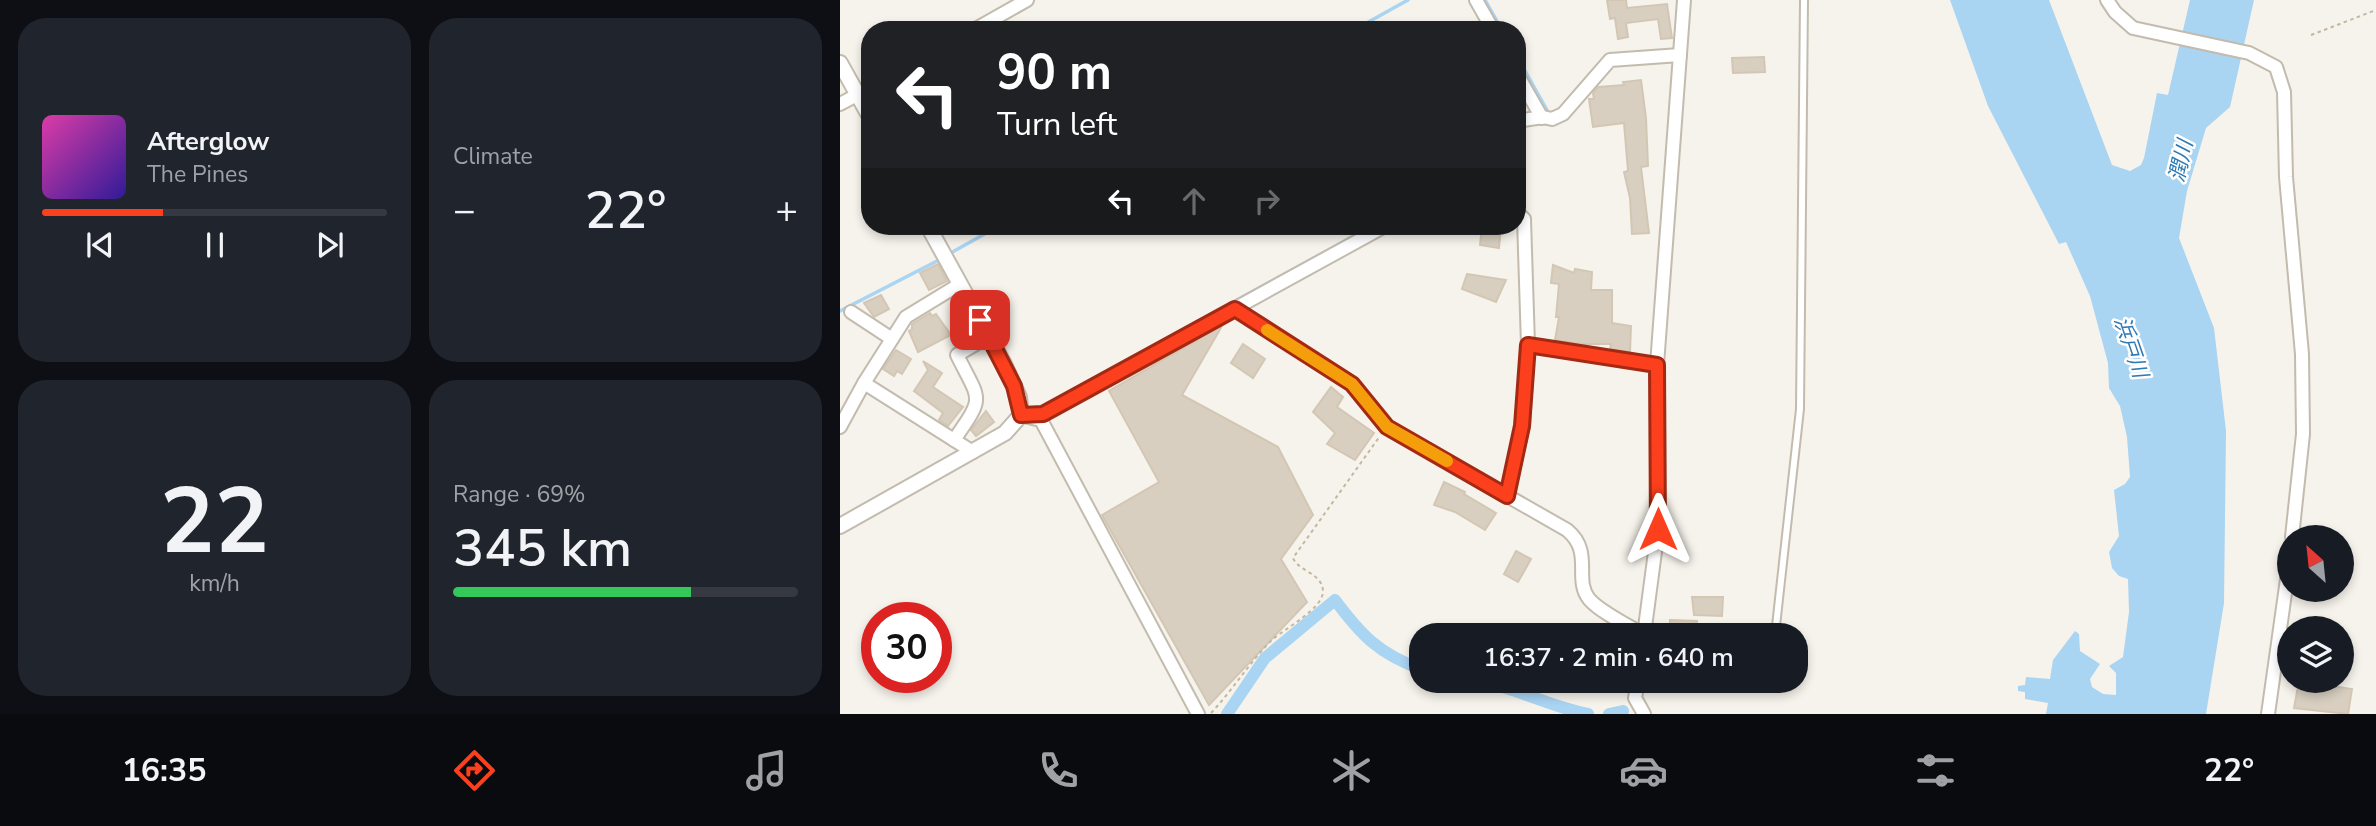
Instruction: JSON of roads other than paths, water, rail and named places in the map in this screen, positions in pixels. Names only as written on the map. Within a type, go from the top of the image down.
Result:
[{"type":"street","points":[[990,21],[1027,0]]},
{"type":"street","points":[[1476,0],[1488,21]]},
{"type":"street","points":[[1646,623],[1658,529],[1657,365],[1684,0]]},
{"type":"street","points":[[2107,0],[2115,12],[2133,28],[2249,53],[2276,67],[2284,92],[2286,177],[2302,354],[2303,434],[2293,525]]},
{"type":"street","points":[[1526,120],[1552,119],[1563,114],[1610,60],[1680,55]]},
{"type":"street","points":[[840,63],[861,88]]},
{"type":"street","points":[[1526,90],[1542,118]]},
{"type":"street","points":[[840,104],[861,93]]},
{"type":"street","points":[[933,235],[1019,397],[1021,415]]},
{"type":"street","points":[[840,526],[1005,433],[1021,415],[1043,414],[1369,235]]},
{"type":"street","points":[[1507,496],[1522,426],[1528,345],[1525,235]]},
{"type":"street","points":[[840,427],[906,317],[960,284]]},
{"type":"street","points":[[1235,309],[1352,384],[1387,427],[1577,538],[1582,550],[1584,586],[1588,598],[1626,623]]},
{"type":"street","points":[[851,312],[892,339]]},
{"type":"street","points":[[954,440],[977,406],[977,395],[957,355],[989,336]]},
{"type":"street","points":[[1528,345],[1657,365]]},
{"type":"street","points":[[864,383],[974,452]]},
{"type":"street","points":[[1021,415],[1041,420],[1198,714]]},
{"type":"street","points":[[2268,714],[2284,602]]},
{"type":"street","points":[[1636,693],[1635,698],[1644,714]]},
{"type":"lane","points":[[1776,623],[1800,409],[1804,0]]},
{"type":"water","points":[[1950,0],[2049,0],[2112,165],[2130,171],[2141,165],[2144,158],[2157,93],[2168,95],[2190,0],[2254,0],[2230,107],[2206,128],[2187,191],[2179,238],[2214,328],[2226,431],[2224,603],[2206,714],[2046,714],[2048,703],[2025,699],[2025,692],[2018,691],[2018,686],[2025,685],[2026,677],[2050,679],[2053,660],[2075,631],[2079,634],[2080,651],[2100,664],[2090,679],[2092,687],[2103,694],[2116,695],[2116,673],[2109,666],[2123,657],[2129,612],[2128,579],[2119,576],[2112,568],[2109,552],[2119,536],[2114,490],[2125,484],[2130,477],[2127,437],[2120,406],[2109,388],[2108,363],[2090,296],[2066,242],[2059,244],[1988,106]]},
{"type":"waterway","points":[[1370,21],[1408,0]]},
{"type":"waterway","points":[[1485,0],[1497,21]]},
{"type":"waterway","points":[[1526,73],[1547,110]]},
{"type":"waterway","points":[[947,255],[983,235]]},
{"type":"waterway","points":[[1042,407],[1356,235]]},
{"type":"waterway","points":[[840,311],[941,259]]},
{"type":"waterway","points":[[1227,714],[1265,658],[1335,600],[1372,642],[1409,664]]},
{"type":"waterway","points":[[1520,693],[1588,714]]},
{"type":"waterway","points":[[1609,714],[1623,711]]},
{"type":"water label","name":"潤川","points":[[2181,161]]},
{"type":"water label","name":"浜戸川","points":[[2131,347]]}]
